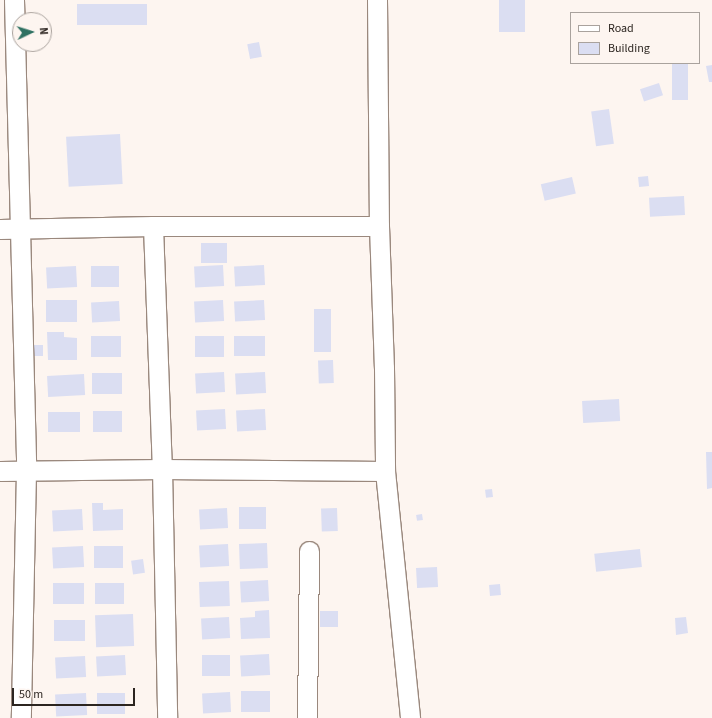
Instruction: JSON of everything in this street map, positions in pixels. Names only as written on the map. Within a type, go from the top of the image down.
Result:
[{"type":"street","points":[[14,0],[26,471],[21,718]]},
{"type":"street","points":[[377,0],[379,226],[384,368],[385,471],[410,718]]},
{"type":"street","points":[[153,226],[162,469],[167,718]]},
{"type":"street","points":[[0,229],[153,226],[379,226]]},
{"type":"street","points":[[0,472],[162,469],[385,471]]},
{"type":"street","points":[[307,718],[309,551]]},
{"type":"building","points":[[499,0],[525,0],[525,32],[499,32]]},
{"type":"building","points":[[77,4],[147,4],[147,25],[77,25]]},
{"type":"building","points":[[259,42],[262,57],[250,59],[247,44]]},
{"type":"building","points":[[672,64],[688,64],[688,100],[672,100]]},
{"type":"building","points":[[712,65],[712,82],[709,82],[706,66]]},
{"type":"building","points":[[659,83],[663,95],[644,102],[640,89]]},
{"type":"building","points":[[609,109],[614,144],[596,146],[591,112]]},
{"type":"building","points":[[120,134],[123,184],[69,187],[66,137]]},
{"type":"building","points":[[648,176],[649,186],[639,187],[638,177]]},
{"type":"building","points":[[572,177],[576,194],[545,201],[541,184]]},
{"type":"building","points":[[684,196],[685,215],[650,217],[649,198]]},
{"type":"building","points":[[201,243],[227,243],[227,263],[201,263]]},
{"type":"building","points":[[223,265],[224,286],[195,287],[194,267]]},
{"type":"building","points":[[264,265],[265,285],[235,287],[234,267]]},
{"type":"building","points":[[76,266],[77,287],[47,289],[46,268]]},
{"type":"building","points":[[91,266],[119,266],[119,287],[91,287]]},
{"type":"building","points":[[46,300],[77,300],[77,322],[46,322]]},
{"type":"building","points":[[223,300],[224,321],[195,322],[194,302]]},
{"type":"building","points":[[264,300],[265,320],[235,322],[234,302]]},
{"type":"building","points":[[119,301],[120,321],[92,322],[91,302]]},
{"type":"building","points":[[314,309],[331,309],[331,352],[314,352]]},
{"type":"building","points":[[47,332],[64,332],[64,337],[77,338],[77,360],[48,360]]},
{"type":"building","points":[[91,336],[121,336],[121,357],[91,357]]},
{"type":"building","points":[[195,336],[224,336],[224,357],[195,357]]},
{"type":"building","points":[[234,336],[265,336],[265,356],[234,356]]},
{"type":"building","points":[[30,345],[43,345],[43,356],[30,356]]},
{"type":"building","points":[[333,360],[334,383],[319,384],[318,361]]},
{"type":"building","points":[[224,372],[225,392],[196,393],[195,374]]},
{"type":"building","points":[[265,372],[266,393],[236,395],[235,374]]},
{"type":"building","points":[[92,373],[122,373],[122,394],[92,394]]},
{"type":"building","points":[[84,374],[85,395],[48,397],[47,376]]},
{"type":"building","points":[[619,399],[620,421],[583,423],[582,401]]},
{"type":"building","points":[[225,409],[226,429],[197,430],[196,411]]},
{"type":"building","points":[[265,409],[266,430],[237,431],[236,411]]},
{"type":"building","points":[[93,411],[122,411],[122,432],[93,432]]},
{"type":"building","points":[[48,412],[80,412],[80,432],[48,432]]},
{"type":"building","points":[[706,452],[712,452],[712,488],[707,489]]},
{"type":"building","points":[[492,489],[493,497],[486,498],[485,490]]},
{"type":"building","points":[[92,503],[103,503],[103,510],[123,509],[123,530],[93,531]]},
{"type":"building","points":[[239,507],[266,507],[266,529],[239,529]]},
{"type":"building","points":[[227,508],[228,528],[200,529],[199,509]]},
{"type":"building","points":[[337,508],[338,531],[322,532],[321,509]]},
{"type":"building","points":[[82,509],[83,530],[53,532],[52,511]]},
{"type":"building","points":[[422,514],[423,520],[417,521],[416,515]]},
{"type":"building","points":[[267,543],[268,568],[240,569],[239,544]]},
{"type":"building","points":[[228,544],[229,566],[200,567],[199,546]]},
{"type":"building","points":[[83,546],[84,567],[53,569],[52,548]]},
{"type":"building","points":[[94,546],[123,546],[123,568],[94,568]]},
{"type":"building","points":[[640,549],[642,567],[596,572],[594,554]]},
{"type":"building","points":[[143,559],[145,573],[133,575],[131,561]]},
{"type":"building","points":[[437,567],[438,587],[417,588],[416,568]]},
{"type":"building","points":[[268,580],[269,601],[241,602],[240,581]]},
{"type":"building","points":[[229,581],[230,606],[200,607],[199,582]]},
{"type":"building","points":[[53,583],[84,583],[84,604],[53,604]]},
{"type":"building","points":[[95,583],[124,583],[124,604],[95,604]]},
{"type":"building","points":[[500,584],[501,595],[490,596],[489,585]]},
{"type":"building","points":[[269,610],[270,638],[241,639],[240,618],[255,617],[255,611]]},
{"type":"building","points":[[320,611],[338,611],[338,627],[320,627]]},
{"type":"building","points":[[133,614],[134,646],[96,647],[95,615]]},
{"type":"building","points":[[229,617],[230,638],[202,639],[201,618]]},
{"type":"building","points":[[686,617],[688,633],[676,635],[675,618]]},
{"type":"building","points":[[54,620],[85,620],[85,641],[54,641]]},
{"type":"building","points":[[269,654],[270,675],[241,676],[240,656]]},
{"type":"building","points":[[125,655],[126,675],[97,676],[96,657]]},
{"type":"building","points":[[202,655],[230,655],[230,676],[202,676]]},
{"type":"building","points":[[85,656],[86,677],[56,679],[55,658]]},
{"type":"building","points":[[241,691],[270,691],[270,712],[241,712]]},
{"type":"building","points":[[230,692],[231,712],[203,713],[202,693]]},
{"type":"building","points":[[86,693],[87,715],[56,717],[55,695]]},
{"type":"building","points":[[97,693],[125,693],[125,714],[97,714]]}]
